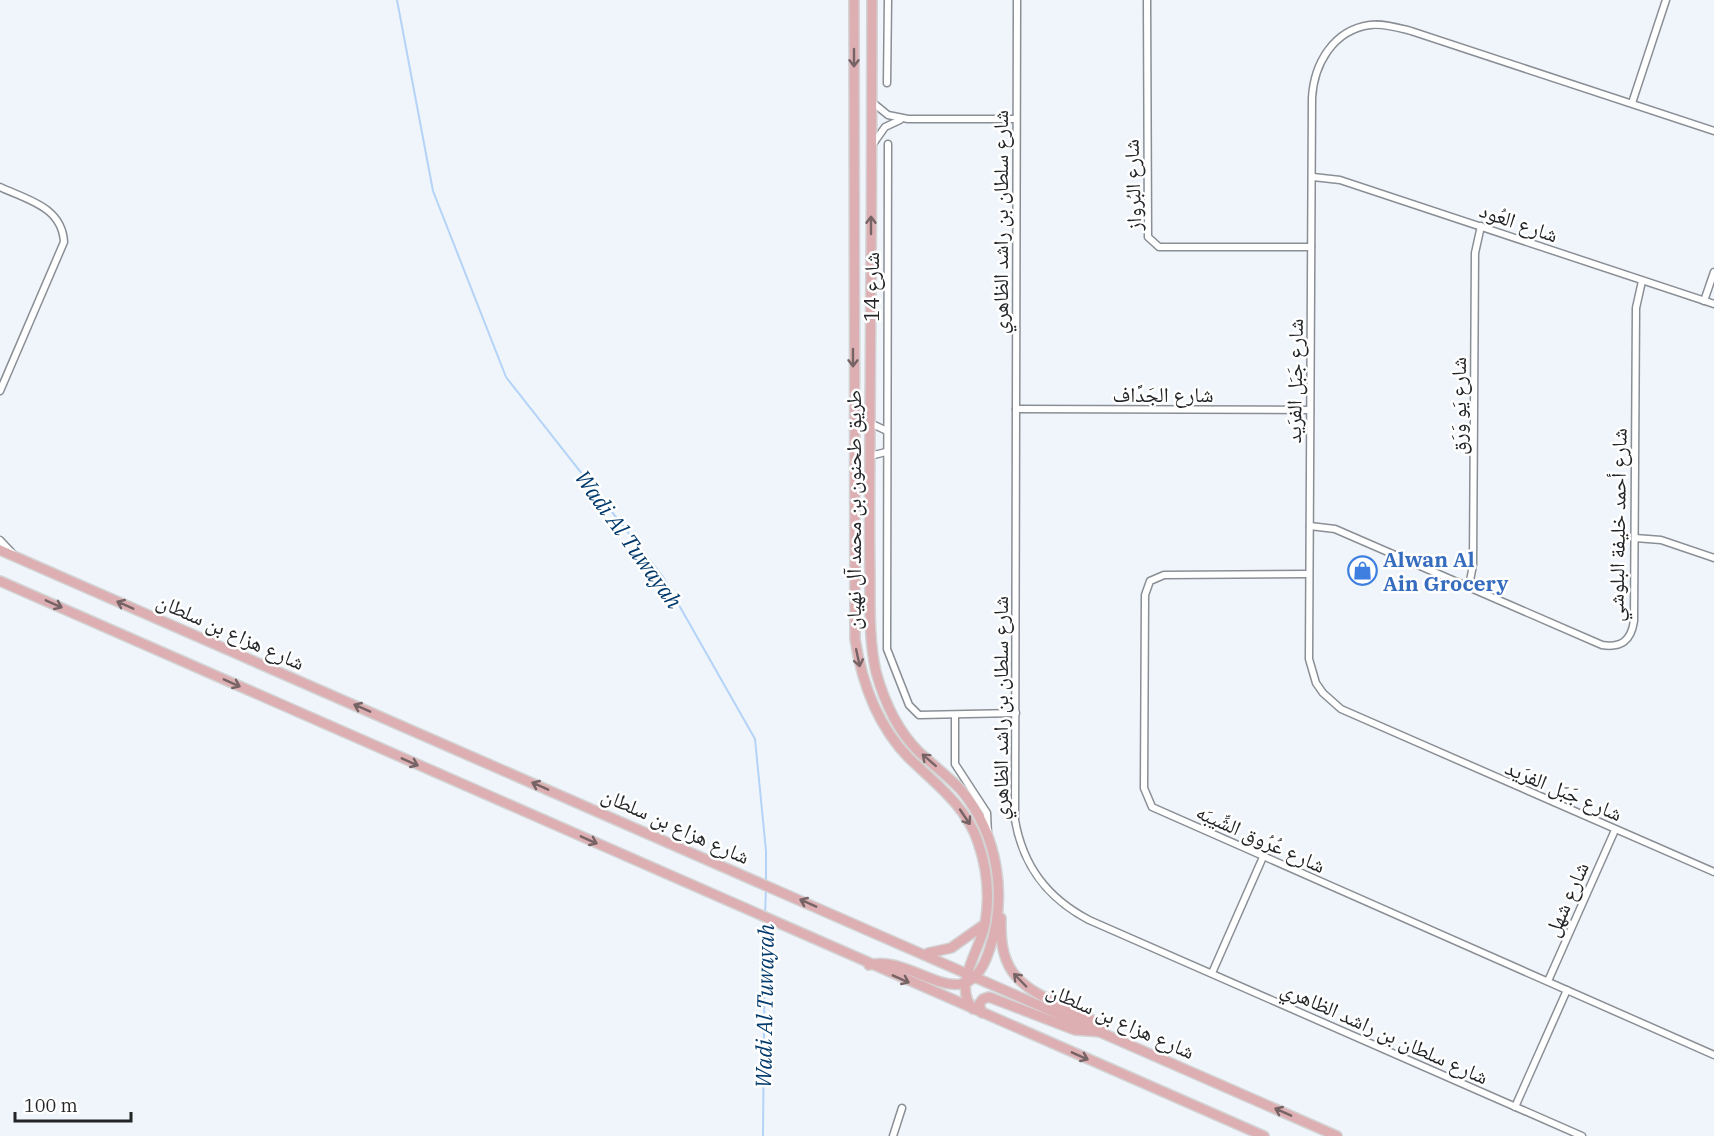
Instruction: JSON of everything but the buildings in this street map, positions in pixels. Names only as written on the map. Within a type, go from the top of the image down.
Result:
[{"type":"main road","name":"طريق طحنون بن محمد آل نهيان","points":[[854,0],[854,625],[864,681],[874,708],[891,736],[951,798],[974,830],[986,875],[985,924],[973,975]]},
{"type":"main road","name":"طريق طحنون بن محمد آل نهيان","points":[[872,0],[871,638],[876,671],[886,703],[911,743],[969,801],[987,835],[998,880],[998,908],[993,938],[973,975]]},
{"type":"main road","points":[[853,458],[858,488],[858,544],[861,551],[870,553]]},
{"type":"main road","name":"شارع هزاع بن سلطان","points":[[0,550],[1337,1136]]},
{"type":"main road","points":[[0,581],[847,955],[1264,1136]]},
{"type":"main road","points":[[998,880],[1002,903],[1002,951],[1012,972],[1032,991],[1083,1015],[1104,1032]]},
{"type":"main road","points":[[922,953],[944,951],[985,924]]},
{"type":"main road","points":[[869,964],[893,964],[946,984],[964,984],[973,975]]},
{"type":"main road","points":[[964,984],[965,996],[977,1012]]},
{"type":"main road","points":[[977,1012],[981,1001],[989,997],[1075,1030],[1104,1032]]},
{"type":"street","points":[[887,83],[888,0]]},
{"type":"street","name":"شارع سلطان بن راشد الظاهري","points":[[1017,0],[1015,820],[1023,850],[1036,877],[1047,890],[1073,912],[1582,1136]]},
{"type":"street","name":"شارع البُرواز","points":[[1147,0],[1148,237],[1159,247],[1311,247]]},
{"type":"street","points":[[1632,104],[1666,0]]},
{"type":"street","name":"شارع جَبَل الفرَيد","points":[[1714,131],[1411,31],[1371,25],[1337,39],[1317,70],[1312,98],[1308,574],[1309,659],[1316,683],[1331,702],[1352,715],[1714,872]]},
{"type":"street","points":[[871,101],[888,115],[908,119]]},
{"type":"street","points":[[871,147],[885,127],[895,121],[1016,119]]},
{"type":"street","name":"شارع 14","points":[[888,144],[886,452],[889,655],[913,711],[922,716],[1016,713]]},
{"type":"street","name":"شارع العُود","points":[[1312,177],[1340,180],[1714,304]]},
{"type":"street","points":[[0,188],[51,211],[63,230],[64,242],[0,391]]},
{"type":"street","name":"شارع يَو وَرَق","points":[[1469,586],[1473,565],[1475,253],[1481,226]]},
{"type":"street","points":[[1704,301],[1714,272]]},
{"type":"street","name":"شارع أحمد خليفة البلوشي","points":[[1310,526],[1335,529],[1602,645],[1614,647],[1622,645],[1633,631],[1636,308],[1642,281]]},
{"type":"street","name":"شارع الجَدَّاف","points":[[1016,409],[1310,410]]},
{"type":"street","points":[[870,423],[887,431]]},
{"type":"street","points":[[870,456],[886,452]]},
{"type":"street","points":[[1635,538],[1661,540],[1714,558]]},
{"type":"street","points":[[0,540],[16,557]]},
{"type":"street","name":"شارع عُرُوق الشِّيبَه","points":[[1308,574],[1164,575],[1150,581],[1145,595],[1144,788],[1148,801],[1158,811],[1714,1055]]},
{"type":"street","points":[[955,716],[955,764],[987,813],[990,823],[987,835]]},
{"type":"street","name":"شارع شهل","points":[[1548,981],[1615,830]]},
{"type":"street","points":[[1212,974],[1263,857]]},
{"type":"street","points":[[1515,1107],[1567,990]]},
{"type":"street","points":[[893,1136],[902,1108]]},
{"type":"waterway","name":"Wadi Al Tuwayah","points":[[397,0],[433,191],[506,377],[663,577],[755,739],[766,851],[766,882]]},
{"type":"waterway","name":"Wadi Al Tuwayah","points":[[765,915],[766,888]]},
{"type":"waterway","name":"Wadi Al Tuwayah","points":[[763,1136],[765,921]]},
{"type":"place","name":"Alwan Al Ain Grocery","points":[[1362,571]]}]
